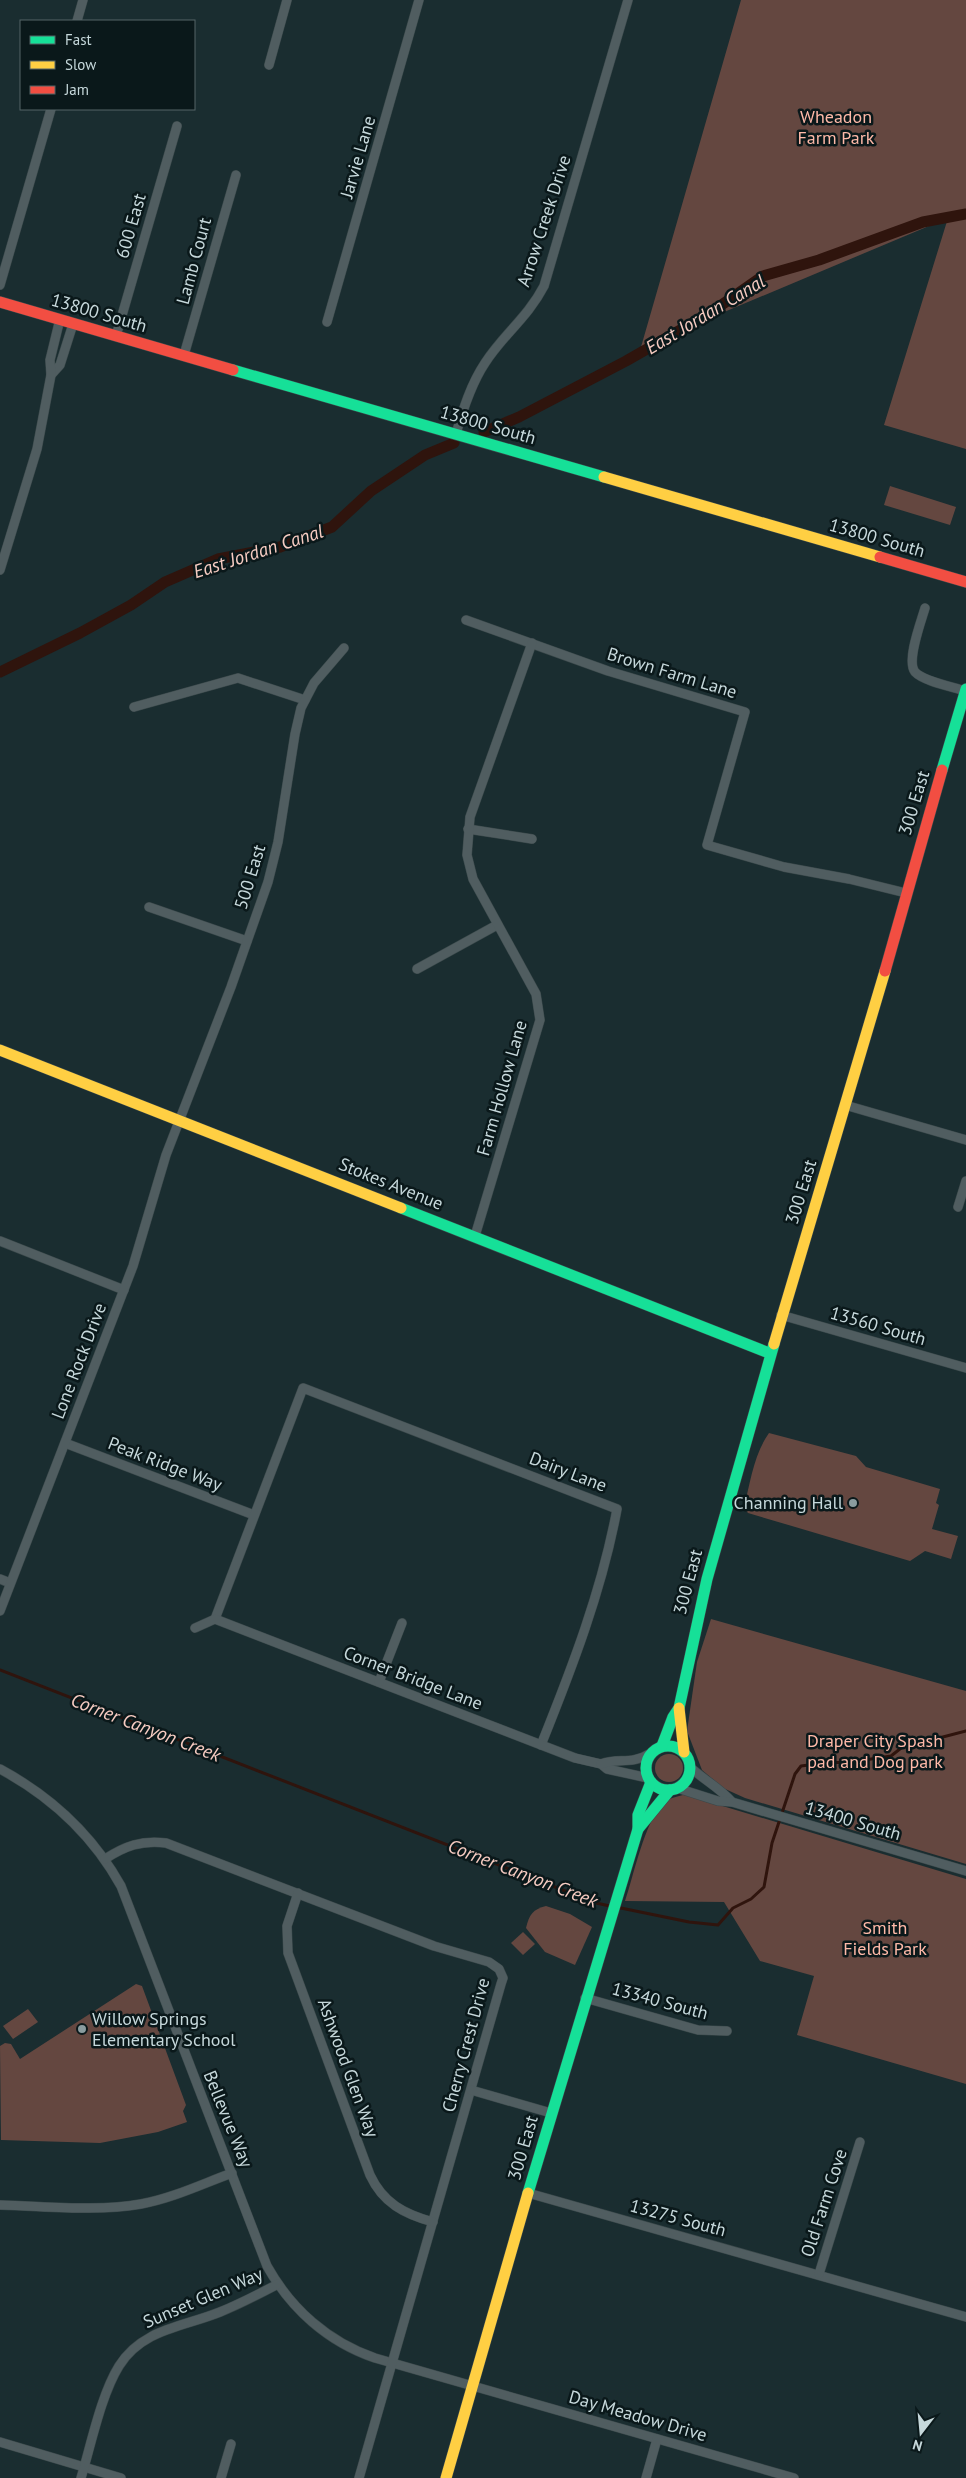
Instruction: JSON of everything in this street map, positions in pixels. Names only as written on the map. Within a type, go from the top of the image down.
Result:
[{"type":"main road","name":"13800 South","points":[[0,302],[966,582]]},
{"type":"main road","name":"300 East","points":[[656,1749],[679,1708],[691,1639],[769,1353],[845,1105],[966,690]]},
{"type":"main road","name":"Stokes Avenue","points":[[0,1050],[180,1119],[769,1353]]},
{"type":"main road","name":"300 East","points":[[679,1708],[682,1716],[681,1734],[684,1752]]},
{"type":"main road","points":[[673,1746],[684,1752],[690,1767],[687,1779],[674,1789],[660,1788],[650,1780],[646,1764],[656,1749],[673,1746]]},
{"type":"main road","name":"300 East","points":[[446,2478],[585,1998],[638,1829],[638,1815],[650,1780]]},
{"type":"main road","name":"300 East","points":[[638,1829],[650,1819],[660,1800],[674,1789]]},
{"type":"street","points":[[77,20],[83,0]]},
{"type":"street","points":[[269,65],[287,0]]},
{"type":"street","name":"Jarvie Lane","points":[[327,322],[419,0]]},
{"type":"street","name":"Arrow Creek Drive","points":[[456,434],[466,401],[478,374],[494,351],[530,310],[544,286],[628,0]]},
{"type":"street","points":[[0,285],[51,110]]},
{"type":"street","name":"600 East","points":[[116,336],[177,126]]},
{"type":"street","name":"Lamb Court","points":[[184,355],[236,175]]},
{"type":"street","points":[[0,570],[5,544],[37,449],[51,374],[50,360],[60,319]]},
{"type":"street","points":[[51,374],[60,365],[74,324]]},
{"type":"street","points":[[925,608],[911,662],[915,672],[927,679],[966,690]]},
{"type":"street","name":"Brown Farm Lane","points":[[466,620],[640,681],[745,712],[707,845],[784,867],[906,892]]},
{"type":"street","name":"Farm Hollow Lane","points":[[475,1236],[540,1020],[536,994],[478,889],[469,868],[468,829],[474,805],[532,643]]},
{"type":"street","name":"500 East","points":[[180,1119],[268,882],[278,842],[296,725],[305,700],[320,674],[344,648]]},
{"type":"street","points":[[134,707],[238,678],[305,700]]},
{"type":"street","points":[[468,829],[532,839]]},
{"type":"street","points":[[149,907],[247,941]]},
{"type":"street","points":[[417,969],[497,924]]},
{"type":"street","points":[[845,1105],[966,1140]]},
{"type":"street","name":"Lone Rock Drive","points":[[0,1611],[142,1244],[166,1155],[180,1119]]},
{"type":"street","points":[[958,1207],[966,1181]]},
{"type":"street","points":[[0,1241],[124,1290]]},
{"type":"street","name":"13560 South","points":[[781,1315],[966,1368]]},
{"type":"street","name":"Dairy Lane","points":[[254,1515],[303,1388],[616,1509],[612,1534],[582,1638],[541,1745]]},
{"type":"street","name":"Peak Ridge Way","points":[[65,1443],[254,1515]]},
{"type":"street","points":[[195,1628],[215,1619],[254,1515]]},
{"type":"street","points":[[0,1579],[10,1583]]},
{"type":"street","name":"Corner Bridge Lane","points":[[215,1619],[575,1758],[601,1764],[607,1769],[650,1780]]},
{"type":"street","points":[[379,1682],[402,1623]]},
{"type":"street","name":"Corner Bridge Lane","points":[[601,1764],[608,1761],[631,1762],[656,1749]]},
{"type":"street","name":"13400 South","points":[[690,1767],[706,1781],[722,1791],[732,1802]]},
{"type":"street","name":"Bellevue Way","points":[[0,1769],[32,1786],[64,1812],[105,1859],[121,1886],[133,1913],[200,2095],[211,2115],[263,2256],[278,2284],[304,2316],[326,2333],[356,2351],[472,2386]]},
{"type":"street","name":"13400 South","points":[[674,1789],[718,1801],[732,1802],[966,1871]]},
{"type":"street","name":"Cherry Crest Drive","points":[[105,1859],[128,1845],[146,1842],[166,1843],[434,1946],[489,1962],[499,1969],[502,1981],[359,2478]]},
{"type":"street","name":"Ashwood Glen Way","points":[[298,1893],[287,1926],[288,1953],[370,2175],[383,2196],[395,2208],[433,2222]]},
{"type":"street","name":"13340 South","points":[[585,1998],[698,2030],[727,2031]]},
{"type":"street","points":[[471,2090],[551,2113]]},
{"type":"street","name":"Old Farm Cove","points":[[819,2274],[860,2142]]},
{"type":"street","points":[[0,2205],[101,2207],[141,2204],[179,2193],[232,2173]]},
{"type":"street","name":"13275 South","points":[[528,2193],[966,2317]]},
{"type":"street","name":"Sunset Glen Way","points":[[81,2478],[112,2378],[128,2354],[150,2336],[231,2308],[278,2284]]},
{"type":"street","name":"Day Meadow Drive","points":[[472,2386],[794,2478]]},
{"type":"street","points":[[646,2478],[657,2439]]},
{"type":"street","points":[[0,2442],[121,2478]]},
{"type":"street","points":[[221,2478],[231,2444]]},
{"type":"green space","name":"Wheadon Farm Park","points":[[741,0],[966,0],[966,449],[884,425],[948,218],[641,347]]},
{"type":"green space","points":[[890,486],[956,507],[950,525],[884,505]]},
{"type":"green space","name":"Channing Hall","points":[[769,1433],[856,1456],[866,1467],[940,1489],[936,1503],[939,1505],[932,1529],[958,1536],[951,1559],[925,1551],[910,1561],[748,1513],[744,1508],[753,1469]]},
{"type":"green space","name":"Draper City Spash pad and Dog park","points":[[711,1619],[966,1691],[966,1864],[745,1798],[723,1788],[702,1770],[687,1731],[697,1662]]},
{"type":"green space","points":[[669,1754],[679,1758],[683,1768],[679,1778],[669,1782],[659,1778],[655,1768],[659,1758]]},
{"type":"green space","name":"Smith Fields Park","points":[[683,1795],[697,1796],[716,1804],[966,1879],[966,2084],[797,2035],[814,1976],[760,1961],[724,1902],[625,1901],[645,1836],[657,1812],[668,1800]]},
{"type":"green space","points":[[546,1906],[570,1914],[592,1927],[575,1965],[545,1952],[526,1928],[532,1913]]},
{"type":"green space","points":[[523,1932],[535,1944],[523,1955],[511,1943]]},
{"type":"green space","points":[[136,1984],[142,1986],[186,2105],[183,2111],[187,2122],[158,2132],[100,2143],[1,2140],[0,2046],[5,2043],[11,2044],[20,2059]]},
{"type":"green space","points":[[28,2009],[38,2022],[13,2039],[3,2026]]},
{"type":"waterway","name":"East Jordan Canal","points":[[484,432],[519,417],[626,361],[710,313],[763,276],[819,260],[923,222],[966,214]]},
{"type":"waterway","name":"East Jordan Canal","points":[[0,672],[80,633],[131,605],[165,582],[218,559],[280,547],[332,527],[371,491],[425,455],[454,443]]},
{"type":"waterway","name":"Corner Canyon Creek","points":[[0,1670],[596,1903],[610,1906]]},
{"type":"waterway","name":"Corner Canyon Creek","points":[[616,1907],[689,1922],[718,1925],[733,1908],[751,1899],[764,1887],[772,1843],[795,1774],[801,1766],[851,1762],[891,1756],[910,1741],[939,1738],[966,1731]]},
{"type":"traffic: fast","points":[[233,370],[604,477]]},
{"type":"traffic: fast","points":[[942,770],[966,689]]},
{"type":"traffic: fast","points":[[401,1208],[769,1353]]},
{"type":"traffic: fast","points":[[662,1746],[673,1717],[679,1708],[707,1579],[774,1344]]},
{"type":"traffic: fast","points":[[672,1746],[684,1752],[689,1759],[690,1768],[689,1777],[684,1784],[677,1789],[664,1790],[652,1784],[647,1777],[646,1764],[652,1752],[659,1747],[672,1746]]},
{"type":"traffic: fast","points":[[528,2193],[638,1829],[638,1815],[651,1782]]},
{"type":"traffic: fast","points":[[638,1829],[670,1790]]},
{"type":"traffic: slow","points":[[604,477],[880,557]]},
{"type":"traffic: slow","points":[[774,1344],[885,971]]},
{"type":"traffic: slow","points":[[0,1050],[401,1208]]},
{"type":"traffic: slow","points":[[679,1708],[684,1752]]},
{"type":"traffic: slow","points":[[446,2478],[528,2193]]},
{"type":"traffic: jam","points":[[0,302],[233,370]]},
{"type":"traffic: jam","points":[[880,557],[966,582]]},
{"type":"traffic: jam","points":[[885,971],[942,770]]},
{"type":"place","name":"Channing Hall","points":[[853,1503]]},
{"type":"place","name":"Willow Springs Elementary School","points":[[82,2029]]}]
